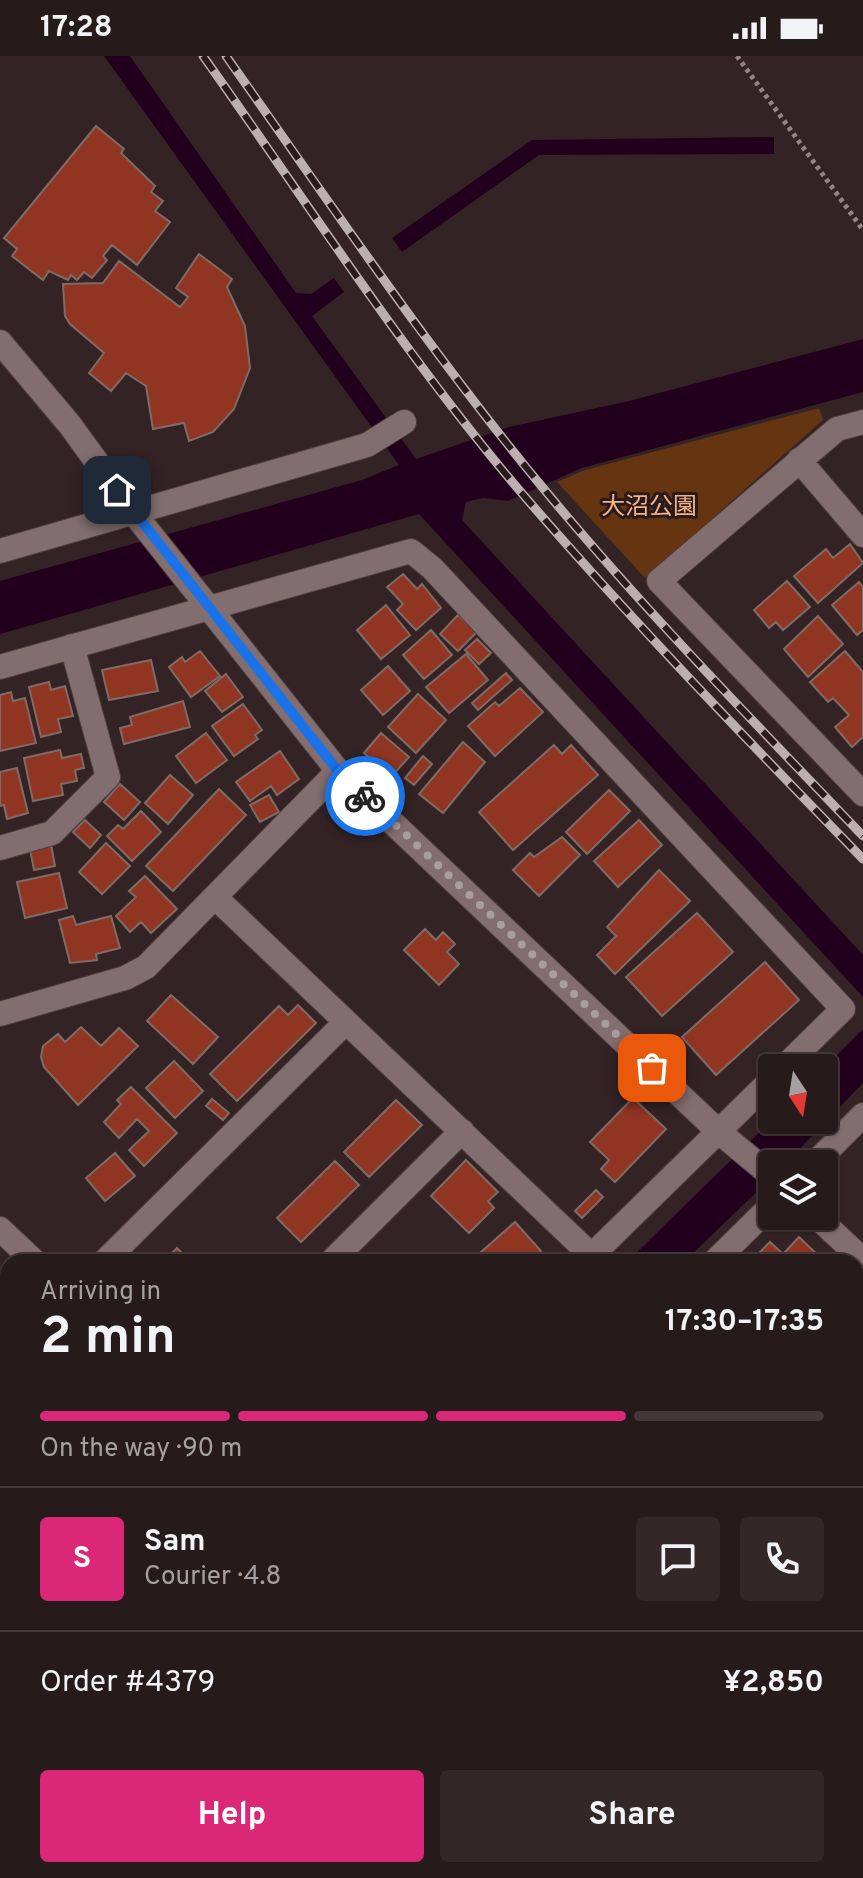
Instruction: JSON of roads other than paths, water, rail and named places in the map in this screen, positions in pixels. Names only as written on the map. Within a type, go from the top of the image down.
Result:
[{"type":"street","points":[[0,342],[70,425],[133,512],[338,771],[727,1139],[758,1164]]},
{"type":"street","points":[[0,551],[367,445],[404,422]]},
{"type":"street","points":[[863,422],[837,429],[659,581],[863,794]]},
{"type":"street","points":[[799,460],[863,535]]},
{"type":"street","points":[[0,667],[72,646],[202,600],[411,551],[432,568],[843,1009],[797,1054]]},
{"type":"street","points":[[0,848],[52,833],[108,777],[72,646]]},
{"type":"street","points":[[0,1014],[125,978],[146,967],[338,771]]},
{"type":"street","points":[[216,898],[462,1131],[583,1254]]},
{"type":"street","points":[[112,1254],[346,1022]]},
{"type":"street","points":[[594,1254],[727,1139],[758,1098]]},
{"type":"street","points":[[828,1150],[863,1115]]},
{"type":"street","points":[[339,1254],[462,1131]]},
{"type":"street","points":[[722,1254],[758,1219]]},
{"type":"street","points":[[0,1229],[27,1254]]},
{"type":"street","points":[[831,1230],[857,1254]]},
{"type":"railway","points":[[203,56],[404,342],[488,452],[572,551],[654,640],[863,859]]},
{"type":"railway","points":[[226,56],[463,388],[548,494],[663,625],[863,836]]},
{"type":"park label","name":"大沼公園","points":[[649,506]]}]
